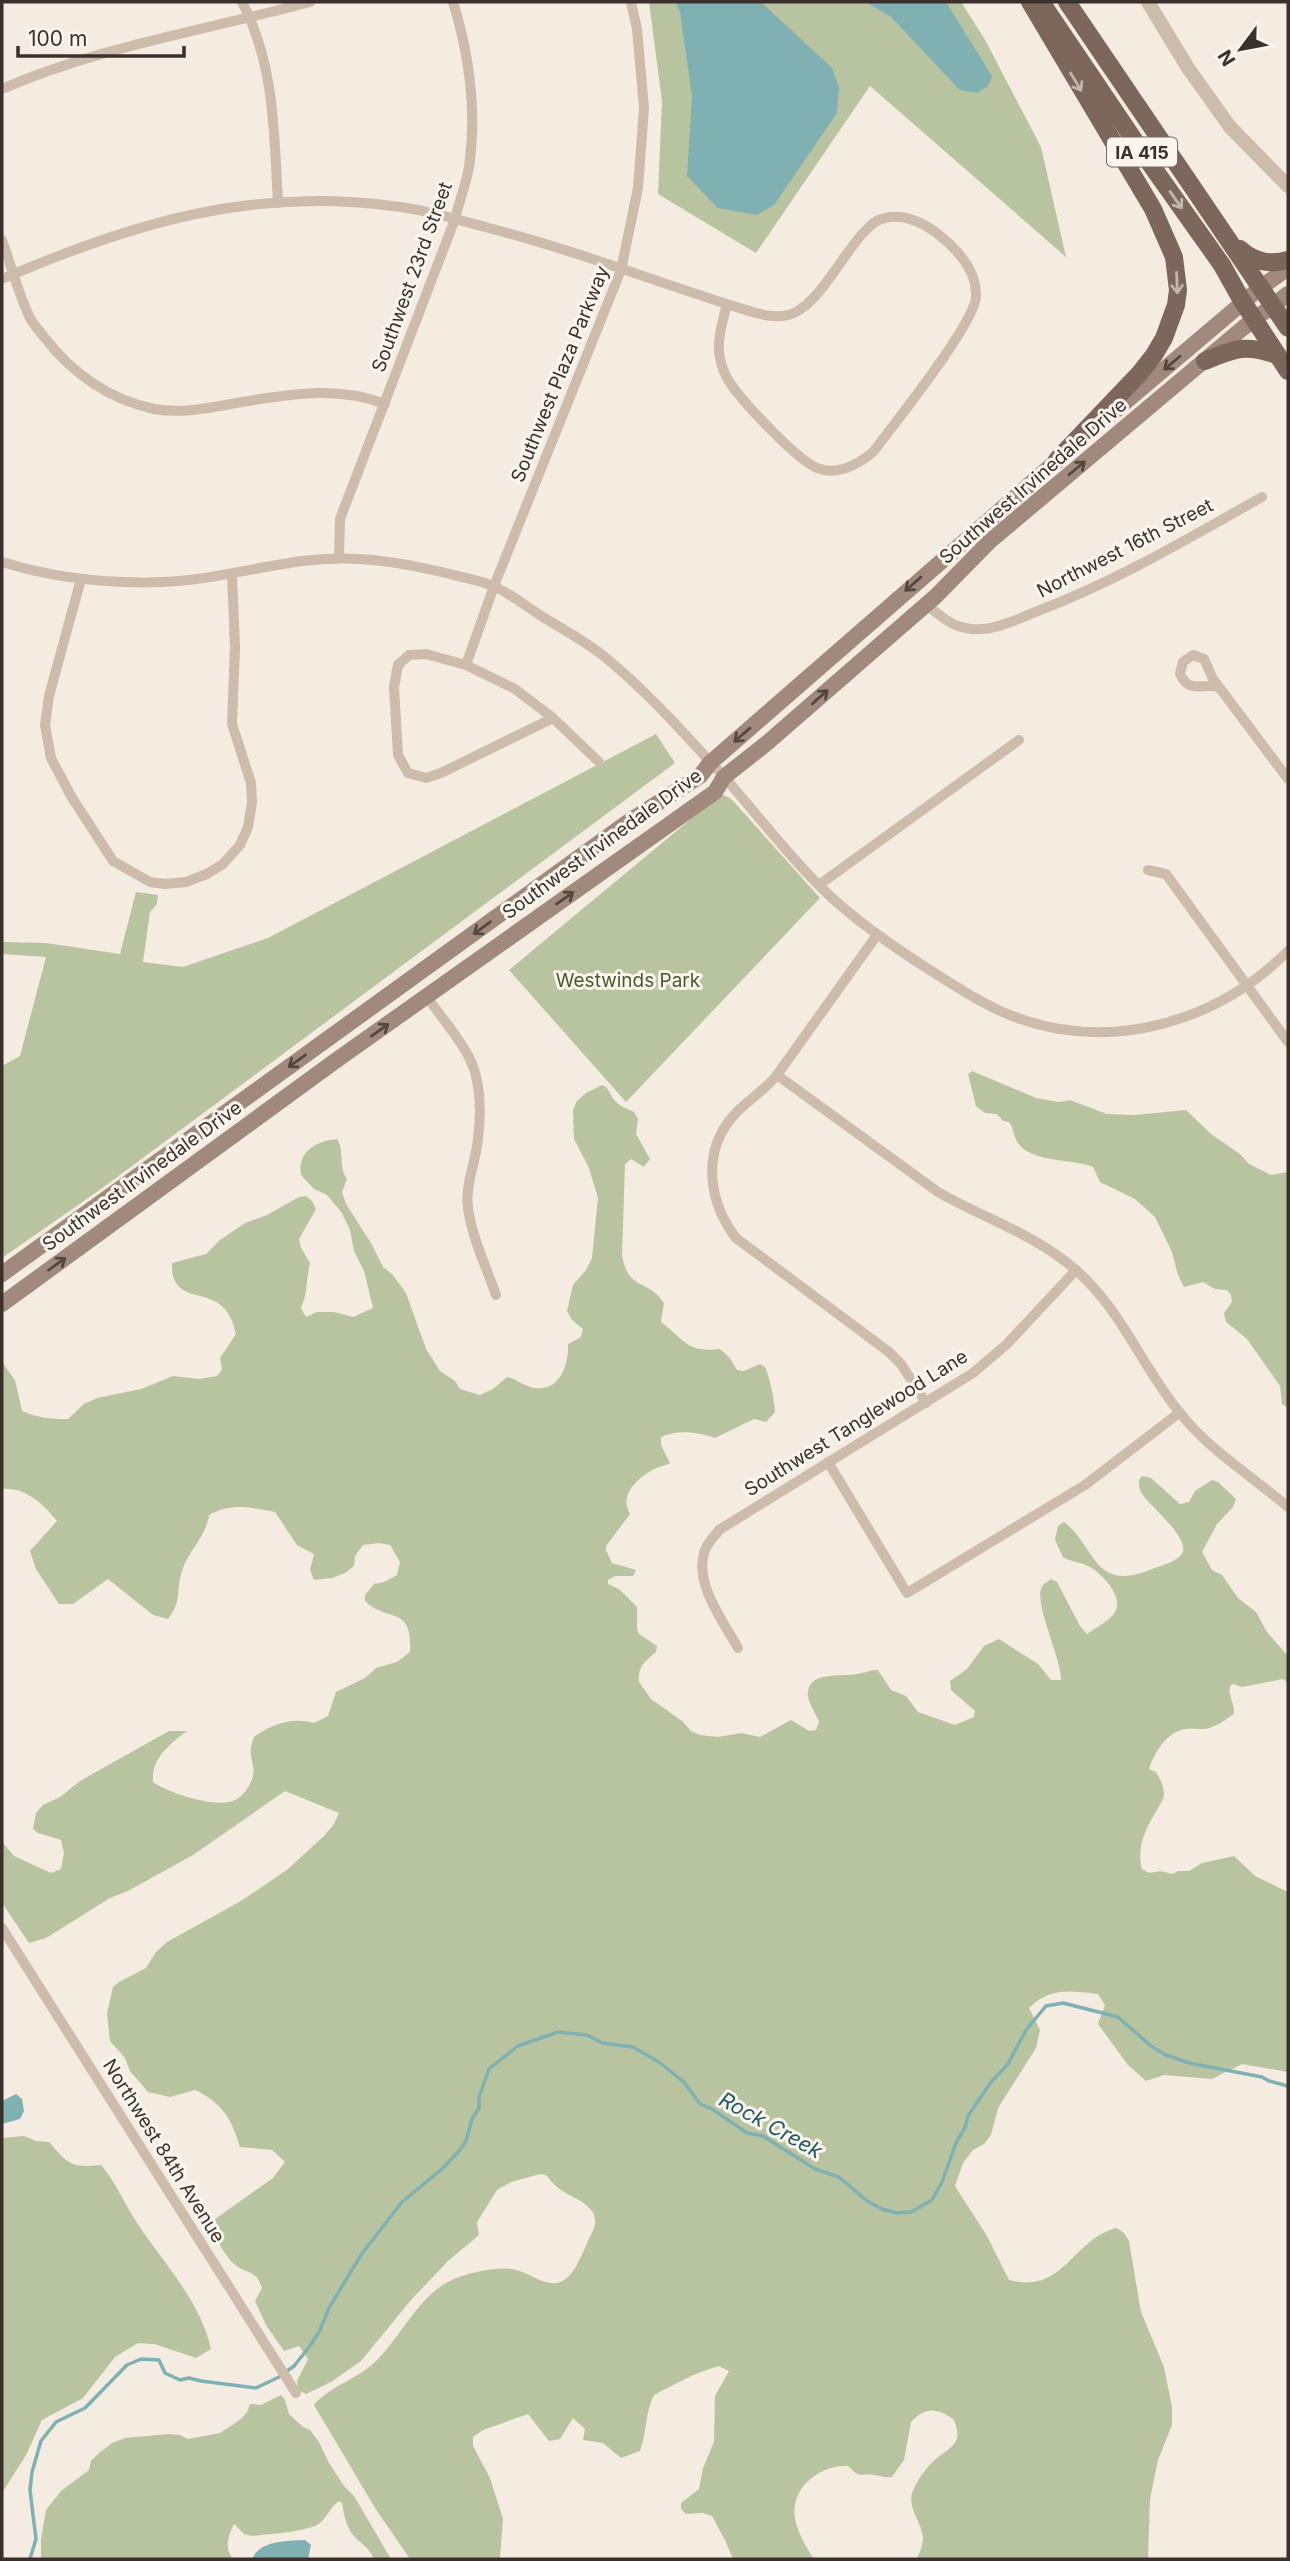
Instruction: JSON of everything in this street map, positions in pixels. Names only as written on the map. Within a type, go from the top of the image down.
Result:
[{"type":"main road","points":[[1030,2],[1158,219],[1174,257],[1178,290],[1176,305],[1164,338],[1154,355],[1057,460]]},
{"type":"main road","name":"IA 415","points":[[1041,2],[1136,144],[1222,265],[1243,303],[1288,371]]},
{"type":"main road","name":"IA 415","points":[[1068,2],[1288,328]]},
{"type":"main road","points":[[1224,232],[1253,259],[1272,264],[1288,260]]},
{"type":"main road","name":"Southwest Irvinedale Drive","points":[[2,1274],[618,829],[700,776],[710,763],[1057,460],[1260,288],[1288,268]]},
{"type":"main road","name":"Southwest Irvinedale Drive","points":[[2,1304],[715,792],[724,777],[767,743],[926,604],[990,541],[1288,294]]},
{"type":"main road","points":[[1205,361],[1231,349],[1247,347],[1277,355]]},
{"type":"main road","points":[[225,1113],[239,1132]]},
{"type":"street","points":[[242,2],[266,64],[273,106],[278,203]]},
{"type":"street","points":[[2,89],[76,60],[123,46],[310,2]]},
{"type":"street","name":"Southwest 23rd Street","points":[[339,558],[340,519],[455,219],[468,169],[472,137],[470,86],[463,33],[453,2]]},
{"type":"street","name":"Southwest Plaza Parkway","points":[[466,665],[494,586],[621,270],[638,188],[644,108],[637,29],[631,2]]},
{"type":"street","points":[[1148,2],[1188,68],[1230,127],[1288,187]]},
{"type":"street","points":[[2,279],[87,244],[160,221],[224,208],[335,202],[393,206],[536,240],[763,315],[791,315],[808,306],[852,245],[873,223],[894,216],[920,221],[961,256],[974,277],[976,298],[967,323],[874,451],[860,463],[840,469],[820,469],[801,458],[754,411],[729,381],[719,357],[727,304]]},
{"type":"street","points":[[2,240],[29,317],[61,358],[79,375],[119,398],[155,409],[190,410],[323,392],[364,396],[386,404]]},
{"type":"street","name":"Northwest 16th Street","points":[[926,604],[945,620],[964,628],[990,628],[1009,622],[1082,593],[1137,566],[1262,497]]},
{"type":"street","points":[[2,562],[81,579],[166,582],[232,575],[268,566],[339,558],[376,559],[494,586],[605,657],[660,709],[724,777],[819,885],[877,935],[989,1006],[1028,1021],[1065,1029],[1117,1032],[1172,1023],[1221,1003],[1249,986],[1288,951]]},
{"type":"street","points":[[81,579],[49,696],[45,725],[51,758],[113,861],[150,882],[165,884],[186,882],[223,864],[240,845],[248,827],[252,802],[251,783],[232,724],[235,647],[232,575]]},
{"type":"street","points":[[553,718],[441,773],[426,778],[408,773],[398,755],[394,687],[398,666],[409,655],[426,654],[466,665],[515,689],[553,718],[599,762]]},
{"type":"street","points":[[1218,687],[1288,779]]},
{"type":"street","points":[[819,885],[1019,740]]},
{"type":"street","points":[[1148,870],[1166,874],[1288,1042]]},
{"type":"street","points":[[877,935],[767,1088],[730,1120],[721,1135],[713,1163],[712,1180],[719,1212],[736,1238],[889,1352],[906,1371],[926,1403]]},
{"type":"street","points":[[427,997],[464,1049],[476,1075],[479,1103],[478,1139],[467,1187],[468,1207],[473,1233],[496,1295]]},
{"type":"street","points":[[777,1075],[938,1192],[967,1209],[1027,1236],[1076,1270],[1108,1303],[1179,1413],[1211,1446],[1288,1507]]},
{"type":"street","name":"Southwest Tanglewood Lane","points":[[738,1648],[705,1583],[704,1552],[710,1541],[732,1520],[973,1373],[998,1353],[1076,1270]]},
{"type":"street","points":[[828,1462],[907,1593],[1085,1485],[1179,1413]]},
{"type":"street","name":"Northwest 84th Avenue","points":[[2,1928],[293,2389]]},
{"type":"green space","points":[[649,2],[961,2],[984,38],[1041,147],[1066,257],[870,86],[756,253],[658,194],[662,101]]},
{"type":"green space","points":[[656,734],[675,763],[101,1189],[2,1258],[2,1066],[20,1056],[46,957],[2,954],[2,942],[46,943],[120,954],[136,892],[158,895],[157,904],[150,912],[143,962],[183,967],[268,938]]},
{"type":"green space","name":"Westwinds Park","points":[[721,794],[735,803],[820,898],[626,1102],[509,970]]},
{"type":"green space","points":[[972,1071],[1036,1098],[1059,1102],[1070,1100],[1107,1114],[1135,1115],[1186,1110],[1249,1164],[1271,1175],[1288,1172],[1288,1408],[1282,1404],[1280,1386],[1247,1339],[1226,1322],[1224,1313],[1232,1302],[1227,1290],[1215,1289],[1203,1282],[1184,1287],[1172,1252],[1155,1217],[1135,1199],[1100,1182],[1093,1167],[1043,1157],[1025,1150],[1016,1140],[1009,1122],[1003,1121],[997,1114],[985,1113],[976,1106],[968,1074]]},
{"type":"green space","points":[[602,1085],[621,1106],[634,1112],[638,1119],[636,1134],[650,1159],[644,1167],[631,1159],[625,1164],[622,1255],[629,1275],[658,1295],[664,1303],[661,1322],[686,1343],[700,1349],[720,1349],[730,1358],[737,1370],[744,1371],[760,1364],[765,1367],[774,1401],[775,1412],[766,1422],[754,1419],[715,1438],[688,1432],[661,1437],[661,1445],[670,1463],[656,1468],[636,1482],[628,1494],[627,1507],[630,1514],[606,1546],[612,1563],[636,1570],[633,1576],[615,1576],[608,1580],[608,1584],[619,1589],[637,1607],[639,1634],[657,1646],[656,1652],[641,1668],[639,1682],[651,1699],[682,1721],[691,1731],[718,1737],[741,1733],[760,1737],[791,1720],[809,1731],[816,1730],[819,1722],[808,1699],[810,1685],[815,1680],[828,1676],[872,1670],[878,1670],[891,1690],[906,1696],[918,1712],[955,1725],[974,1717],[975,1711],[951,1690],[950,1681],[967,1669],[984,1646],[999,1639],[1038,1664],[1051,1680],[1061,1680],[1041,1605],[1042,1586],[1051,1579],[1057,1582],[1087,1634],[1113,1615],[1117,1602],[1111,1587],[1100,1574],[1088,1566],[1063,1557],[1055,1540],[1058,1526],[1064,1522],[1075,1532],[1098,1564],[1107,1571],[1118,1576],[1133,1575],[1172,1562],[1181,1555],[1183,1549],[1176,1532],[1142,1493],[1139,1480],[1142,1476],[1151,1478],[1180,1504],[1189,1502],[1195,1491],[1212,1480],[1218,1482],[1236,1499],[1233,1507],[1217,1524],[1202,1552],[1212,1570],[1222,1575],[1238,1598],[1256,1612],[1267,1632],[1288,1656],[1288,1683],[1283,1679],[1242,1687],[1233,1684],[1230,1690],[1234,1714],[1211,1728],[1179,1731],[1162,1744],[1149,1769],[1159,1777],[1164,1796],[1143,1838],[1140,1861],[1142,1869],[1149,1873],[1160,1871],[1173,1874],[1189,1871],[1202,1863],[1234,1856],[1255,1876],[1288,1892],[1288,2072],[1242,2064],[1212,2079],[1164,2075],[1146,2081],[1128,2065],[1098,2024],[1105,2005],[1098,1994],[1053,1994],[1029,2008],[1040,2030],[1036,2048],[998,2108],[991,2135],[984,2144],[973,2150],[963,2163],[955,2186],[987,2236],[1009,2280],[1028,2282],[1056,2273],[1102,2233],[1117,2228],[1129,2241],[1141,2312],[1164,2367],[1172,2407],[1172,2425],[1158,2460],[1150,2499],[1148,2559],[917,2559],[923,2536],[912,2504],[912,2493],[924,2471],[952,2447],[957,2439],[954,2420],[932,2410],[922,2413],[911,2422],[904,2460],[892,2477],[860,2475],[848,2466],[837,2466],[818,2474],[802,2488],[797,2497],[795,2518],[800,2534],[814,2559],[733,2559],[712,2516],[703,2513],[686,2514],[681,2509],[681,2503],[699,2489],[703,2468],[714,2442],[715,2396],[729,2371],[719,2366],[654,2395],[640,2451],[621,2458],[603,2443],[583,2440],[585,2429],[573,2418],[560,2439],[549,2441],[528,2414],[483,2430],[473,2437],[473,2446],[490,2478],[503,2519],[500,2557],[410,2559],[375,2508],[314,2405],[326,2394],[374,2363],[422,2303],[445,2284],[459,2277],[485,2270],[512,2269],[551,2283],[563,2281],[577,2265],[593,2230],[595,2218],[592,2211],[557,2187],[546,2175],[540,2174],[511,2182],[497,2190],[477,2222],[479,2235],[448,2261],[411,2300],[361,2361],[331,2382],[306,2394],[298,2390],[297,2381],[308,2359],[299,2346],[284,2351],[266,2325],[255,2301],[262,2288],[260,2282],[253,2274],[237,2267],[208,2224],[273,2178],[285,2162],[272,2150],[240,2147],[224,2112],[212,2100],[195,2090],[170,2097],[148,2092],[110,2041],[107,2013],[113,1987],[146,1968],[156,1952],[167,1942],[241,1901],[288,1869],[324,1836],[339,1813],[285,1791],[193,1855],[110,1898],[46,1938],[29,1943],[2,1903],[2,1842],[14,1856],[51,1873],[61,1869],[64,1853],[61,1840],[33,1829],[36,1813],[43,1805],[169,1731],[187,1731],[158,1759],[153,1782],[169,1791],[192,1798],[215,1803],[233,1801],[243,1794],[252,1780],[254,1770],[251,1750],[254,1737],[282,1723],[314,1723],[328,1716],[336,1692],[365,1678],[376,1668],[397,1662],[410,1652],[410,1637],[403,1621],[373,1608],[365,1601],[365,1595],[374,1584],[397,1575],[400,1562],[390,1545],[363,1545],[355,1556],[354,1566],[345,1573],[314,1580],[310,1570],[314,1554],[297,1545],[275,1512],[241,1507],[209,1515],[204,1530],[185,1564],[177,1601],[168,1619],[153,1615],[108,1579],[73,1604],[59,1604],[36,1569],[30,1551],[57,1521],[40,1503],[26,1494],[2,1489],[2,1362],[15,1380],[22,1411],[56,1419],[68,1419],[84,1404],[97,1398],[141,1389],[173,1376],[199,1379],[217,1376],[222,1370],[220,1358],[236,1334],[231,1318],[215,1301],[179,1287],[173,1277],[172,1263],[206,1254],[220,1240],[245,1223],[267,1215],[299,1197],[306,1196],[316,1209],[299,1239],[310,1263],[301,1308],[306,1317],[317,1312],[334,1312],[353,1317],[373,1308],[364,1271],[354,1251],[350,1230],[342,1213],[327,1195],[314,1189],[301,1175],[302,1160],[310,1149],[322,1142],[337,1139],[347,1179],[342,1192],[346,1204],[383,1267],[392,1274],[406,1293],[426,1349],[440,1371],[455,1381],[460,1389],[480,1395],[493,1389],[507,1377],[534,1388],[550,1386],[565,1368],[568,1344],[581,1337],[583,1329],[572,1320],[567,1311],[573,1285],[592,1258],[598,1198],[589,1168],[574,1139],[573,1110],[577,1101],[586,1093]]},
{"type":"green space","points":[[24,2136],[49,2142],[61,2155],[76,2165],[101,2165],[132,2215],[178,2279],[198,2313],[211,2349],[196,2358],[154,2344],[138,2343],[115,2357],[83,2398],[42,2420],[26,2455],[2,2493],[2,2138]]},
{"type":"green space","points":[[281,2395],[289,2414],[310,2430],[319,2442],[329,2463],[354,2496],[391,2559],[374,2559],[349,2529],[342,2503],[339,2501],[320,2523],[307,2529],[252,2536],[244,2534],[234,2524],[228,2542],[233,2559],[41,2559],[46,2510],[61,2491],[89,2470],[91,2461],[112,2443],[125,2438],[168,2434],[188,2439],[220,2433],[241,2419],[250,2404],[261,2405]]},
{"type":"water","points":[[676,2],[761,2],[832,68],[839,87],[837,113],[774,205],[757,215],[718,208],[687,176],[692,96],[680,12]]},
{"type":"water","points":[[866,2],[946,2],[992,76],[988,86],[977,93],[960,90],[891,17]]},
{"type":"water","points":[[16,2094],[22,2099],[24,2111],[20,2119],[2,2124],[2,2101]]},
{"type":"water","points":[[305,2540],[311,2545],[308,2559],[252,2559],[261,2548],[268,2545]]},
{"type":"waterway","name":"Rock Creek","points":[[30,2559],[36,2539],[30,2490],[32,2472],[41,2441],[56,2422],[85,2408],[127,2365],[141,2359],[159,2360],[165,2373],[180,2380],[189,2378],[256,2388],[294,2366],[320,2330],[329,2308],[361,2255],[402,2202],[459,2151],[466,2141],[472,2119],[479,2108],[479,2097],[489,2069],[518,2046],[558,2032],[587,2035],[602,2043],[633,2047],[659,2062],[684,2082],[700,2104],[747,2133],[763,2136],[815,2169],[839,2177],[867,2201],[897,2213],[911,2212],[932,2200],[942,2182],[968,2116],[991,2082],[1008,2064],[1026,2030],[1046,2006],[1063,2003],[1118,2017],[1151,2046],[1166,2055],[1189,2063],[1262,2077],[1288,2086]]}]
